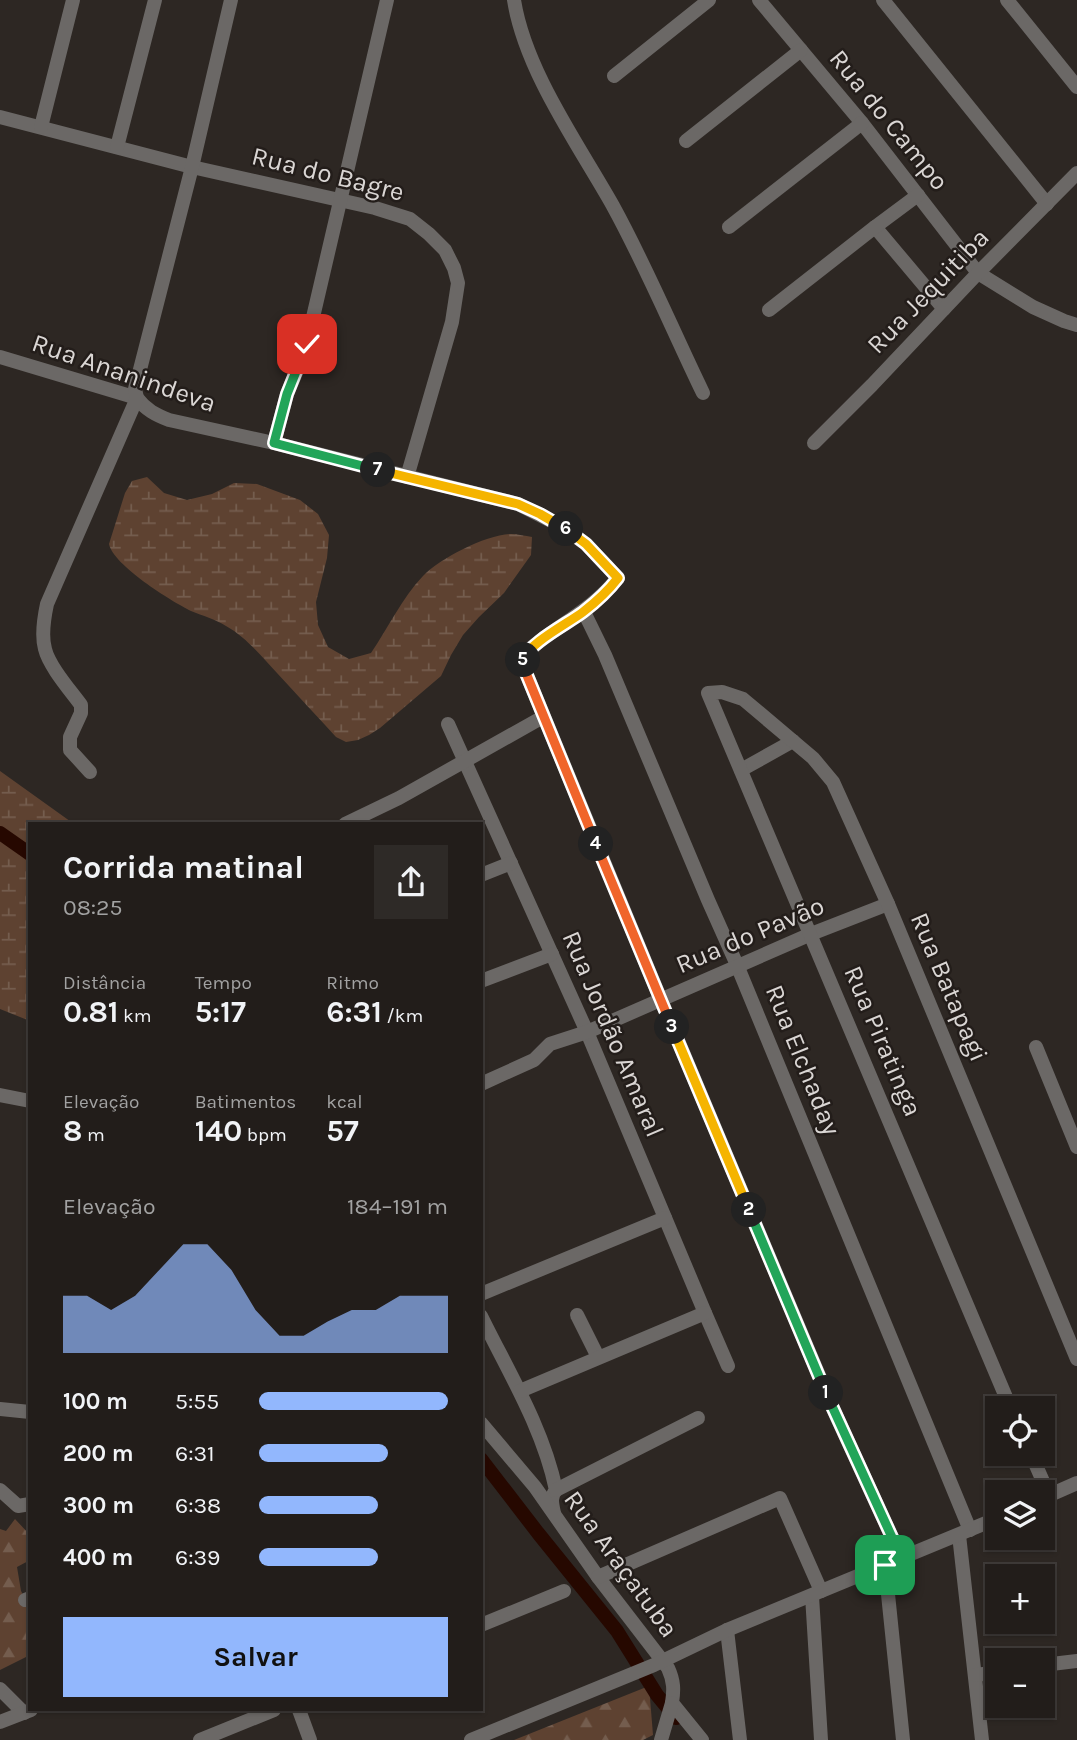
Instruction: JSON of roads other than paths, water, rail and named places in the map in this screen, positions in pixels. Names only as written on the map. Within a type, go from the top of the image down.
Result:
[{"type":"street","points":[[41,127],[73,0]]},
{"type":"street","points":[[117,147],[155,0]]},
{"type":"street","points":[[90,772],[70,750],[70,737],[81,713],[81,705],[44,648],[44,620],[47,604],[137,398],[135,389],[192,167],[231,0]]},
{"type":"street","points":[[274,443],[287,394],[307,344],[387,0]]},
{"type":"street","points":[[514,0],[519,26],[545,87],[614,208],[703,393]]},
{"type":"street","points":[[614,76],[709,0]]},
{"type":"street","name":"Rua do Campo","points":[[759,0],[862,123],[978,273]]},
{"type":"street","points":[[883,0],[1047,204]]},
{"type":"street","points":[[1007,0],[1077,87]]},
{"type":"street","points":[[686,141],[802,51]]},
{"type":"street","name":"Rua do Bagre","points":[[0,117],[192,167],[341,199],[410,219],[429,233],[444,250],[454,268],[458,283],[452,322],[407,477]]},
{"type":"street","points":[[729,227],[862,123]]},
{"type":"street","name":"Rua Jequitiba","points":[[814,443],[1077,173]]},
{"type":"street","points":[[769,310],[918,195]]},
{"type":"street","points":[[875,227],[944,309]]},
{"type":"street","points":[[978,273],[1033,307],[1077,325]]},
{"type":"street","name":"Rua Ananindeva","points":[[0,357],[137,398],[153,414],[169,420],[274,443],[518,504],[561,526],[586,544],[618,578],[584,612]]},
{"type":"street","points":[[584,612],[526,653],[523,660],[526,673],[834,1411],[901,1557]]},
{"type":"street","name":"Rua Elchaday","points":[[584,612],[605,655],[737,965],[965,1532],[982,1740]]},
{"type":"street","name":"Rua Batapagi","points":[[708,693],[723,692],[743,699],[813,758],[833,782],[888,904],[1077,1359]]},
{"type":"street","name":"Rua Piratinga","points":[[708,693],[1006,1396]]},
{"type":"street","points":[[349,822],[399,798],[543,717]]},
{"type":"street","name":"Rua Jordão Amaral","points":[[448,724],[587,1032],[728,1366]]},
{"type":"street","points":[[741,770],[793,741]]},
{"type":"street","points":[[483,874],[511,863]]},
{"type":"street","name":"Rua do Pavão","points":[[483,1083],[534,1060],[550,1044],[587,1032],[737,965],[888,904]]},
{"type":"street","points":[[483,980],[552,954]]},
{"type":"street","points":[[1036,1047],[1077,1147]]},
{"type":"street","points":[[0,1095],[28,1101]]},
{"type":"street","points":[[483,1293],[664,1218]]},
{"type":"street","points":[[520,1391],[705,1313]]},
{"type":"street","points":[[577,1315],[598,1357]]},
{"type":"street","points":[[483,1320],[520,1391],[552,1470],[556,1490]]},
{"type":"street","points":[[0,1409],[28,1412]]},
{"type":"street","points":[[554,1515],[551,1499],[556,1490],[698,1418]]},
{"type":"street","name":"Rua Araçatuba","points":[[483,1425],[535,1487],[658,1663],[668,1668],[673,1678],[674,1690],[662,1740]]},
{"type":"street","points":[[1055,1492],[1077,1483]]},
{"type":"street","points":[[0,1490],[18,1506],[28,1504]]},
{"type":"street","points":[[598,1577],[780,1498],[817,1593],[821,1740]]},
{"type":"street","points":[[471,1740],[636,1673],[727,1630],[985,1524]]},
{"type":"street","points":[[885,1565],[903,1740]]},
{"type":"street","points":[[483,1624],[564,1591]]},
{"type":"street","points":[[727,1630],[740,1740]]},
{"type":"street","points":[[1055,1664],[1077,1661]]},
{"type":"street","points":[[976,1675],[985,1674]]},
{"type":"street","points":[[0,1689],[27,1711],[0,1722]]},
{"type":"street","points":[[671,1703],[702,1740]]},
{"type":"street","points":[[200,1740],[272,1711]]},
{"type":"street","points":[[299,1711],[310,1740]]},
{"type":"waterway","points":[[0,833],[28,853]]},
{"type":"waterway","points":[[483,1462],[617,1631],[657,1695],[676,1718]]}]
